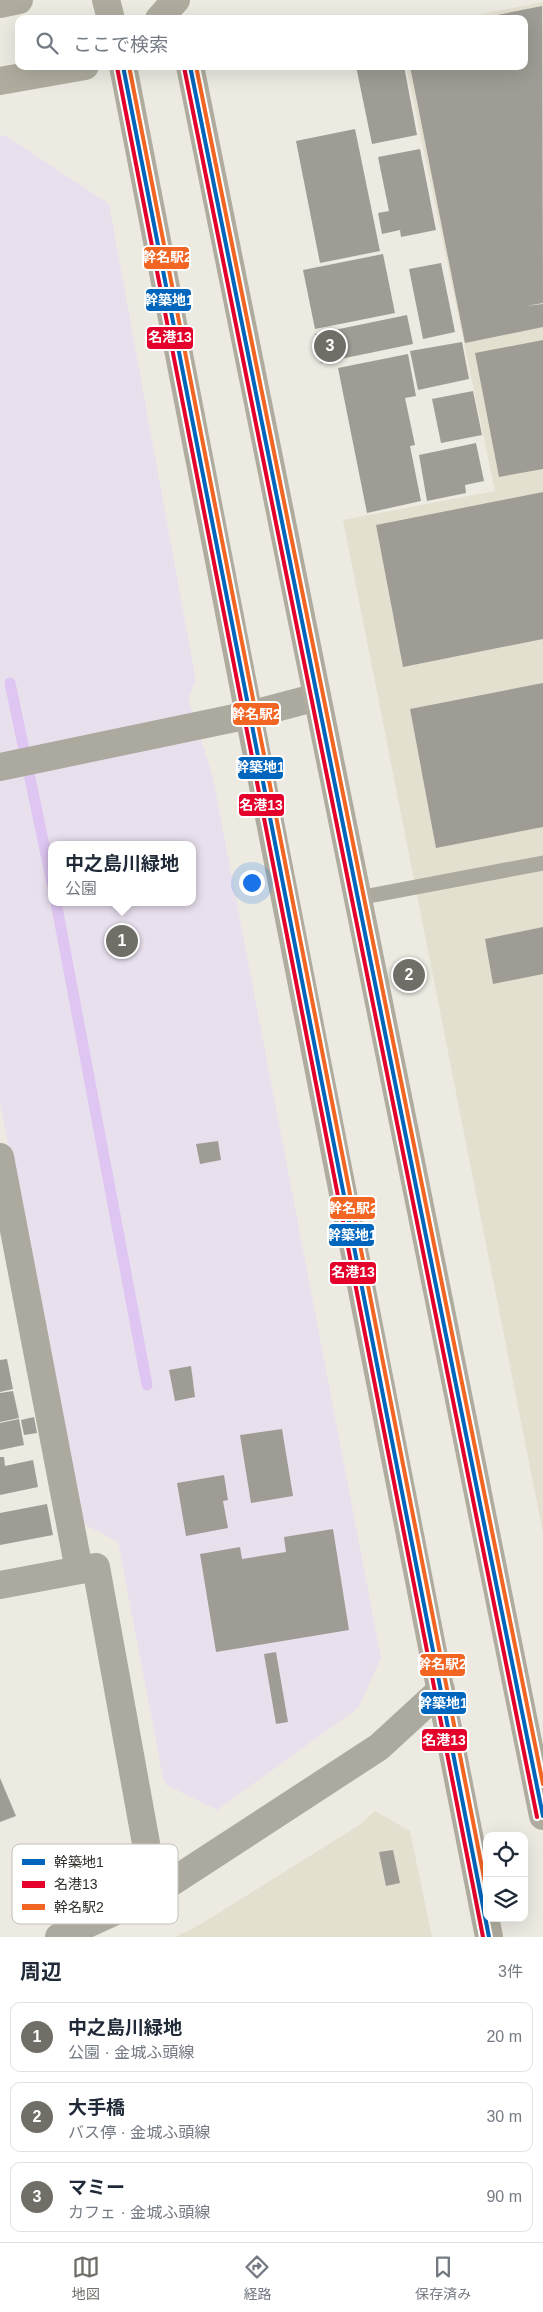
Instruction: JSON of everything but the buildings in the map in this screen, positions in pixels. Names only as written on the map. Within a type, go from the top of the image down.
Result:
[{"type":"main road","points":[[0,4],[19,0]]},
{"type":"main road","points":[[106,0],[110,15]]},
{"type":"main road","points":[[163,15],[176,0]]},
{"type":"main road","points":[[176,0],[179,15]]},
{"type":"main road","points":[[0,81],[62,70]]},
{"type":"main road","points":[[124,70],[489,1937]]},
{"type":"main road","points":[[191,70],[543,1816]]},
{"type":"street","points":[[0,767],[249,715],[318,697]]},
{"type":"street","points":[[0,1157],[79,1570]]},
{"type":"street","points":[[0,1584],[96,1567],[146,1844]]},
{"type":"street","points":[[178,1878],[379,1747],[441,1690]]},
{"type":"street","points":[[59,1937],[87,1924]]},
{"type":"lane","points":[[358,898],[543,863]]},
{"type":"shaded area","points":[[543,2],[543,1533],[343,520],[495,491],[407,70],[528,70],[528,15],[478,15]]},
{"type":"shaded area","points":[[5,135],[109,204],[196,681],[188,698],[213,778],[381,1658],[358,1708],[217,1810],[166,1785],[163,1778],[118,1542],[82,1523],[0,1103],[0,136]]},
{"type":"shaded area","points":[[375,1811],[410,1831],[432,1937],[175,1937],[203,1923],[358,1826]]},
{"type":"waterway","points":[[10,683],[48,864]]},
{"type":"waterway","points":[[57,906],[147,1385]]},
{"type":"transit line","name":"名港13","points":[[118,70],[483,1937]]},
{"type":"transit line","name":"幹築地1","points":[[124,70],[489,1937]]},
{"type":"transit line","name":"幹名駅2","points":[[130,70],[484,1877]]},
{"type":"transit line","name":"名港13","points":[[185,70],[537,1817]]},
{"type":"transit line","name":"幹築地1","points":[[191,70],[543,1816]]},
{"type":"transit line","name":"幹名駅2","points":[[197,70],[543,1784]]},
{"type":"place","name":"マミー","points":[[330,346]]},
{"type":"place","name":"中之島川緑地","points":[[122,941]]},
{"type":"place","name":"大手橋","points":[[409,975]]}]
